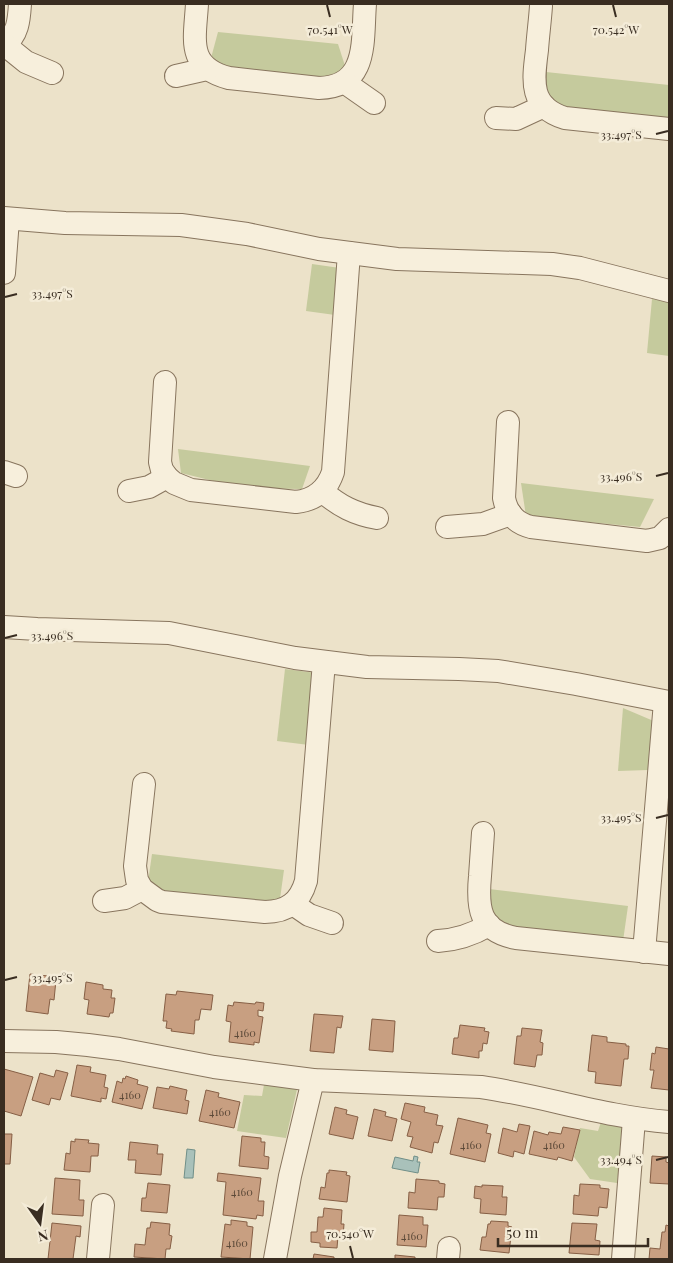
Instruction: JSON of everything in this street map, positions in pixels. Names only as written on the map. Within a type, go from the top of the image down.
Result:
[{"type":"street","points":[[20,4],[17,30],[4,45],[26,62],[52,73]]},
{"type":"street","points":[[198,4],[194,47],[196,55],[207,69],[229,78],[319,88],[344,82],[352,75],[361,58],[365,4]]},
{"type":"street","points":[[542,6],[534,76],[536,93],[544,106],[557,116],[565,118],[669,129]]},
{"type":"street","points":[[176,76],[207,69]]},
{"type":"street","points":[[344,82],[374,103]]},
{"type":"street","points":[[496,118],[516,119],[544,106]]},
{"type":"street","points":[[4,273],[6,219],[65,223],[181,225],[247,234],[319,249],[396,259],[524,262],[561,265],[580,268],[669,291]]},
{"type":"street","points":[[165,382],[160,462],[162,470],[174,483],[191,490],[296,502],[305,501],[322,492],[330,479],[334,462],[349,253]]},
{"type":"street","points":[[508,422],[504,498],[505,505],[517,521],[531,527],[646,541],[654,541],[668,533]]},
{"type":"street","points":[[129,491],[149,487],[167,477]]},
{"type":"street","points":[[322,492],[341,506],[365,516],[377,518]]},
{"type":"street","points":[[447,527],[483,524],[511,514]]},
{"type":"street","points":[[4,627],[169,633],[264,652],[367,667],[498,671],[667,702],[644,952]]},
{"type":"street","points":[[144,784],[136,866],[137,880],[142,889],[152,898],[162,902],[265,912],[280,911],[293,904],[299,898],[306,881],[324,662]]},
{"type":"street","points":[[484,832],[478,903],[489,926],[501,934],[516,938],[669,954]]},
{"type":"street","points":[[104,901],[125,898],[142,889]]},
{"type":"street","points":[[293,904],[309,915],[332,923]]},
{"type":"street","points":[[438,941],[465,937],[489,926]]},
{"type":"street","points":[[4,1041],[88,1044],[214,1067],[313,1080],[481,1087],[503,1090],[634,1119],[669,1122]]},
{"type":"street","points":[[275,1259],[290,1176],[313,1080]]},
{"type":"street","points":[[623,1259],[634,1119]]},
{"type":"street","points":[[98,1259],[103,1205]]},
{"type":"green space","points":[[218,32],[338,44],[346,69],[325,77],[224,67],[211,58]]},
{"type":"green space","points":[[546,72],[669,85],[669,120],[561,108],[546,97]]},
{"type":"green space","points":[[312,264],[340,268],[335,315],[306,311]]},
{"type":"green space","points":[[652,299],[669,301],[669,356],[647,353]]},
{"type":"green space","points":[[178,449],[310,466],[302,489],[242,488],[181,473]]},
{"type":"green space","points":[[521,483],[654,499],[640,527],[526,516]]},
{"type":"green space","points":[[285,669],[316,673],[309,745],[277,741]]},
{"type":"green space","points":[[623,708],[656,722],[648,770],[618,771]]},
{"type":"green space","points":[[152,854],[284,870],[279,906],[147,889]]},
{"type":"green space","points":[[489,889],[628,906],[623,941],[505,926],[490,911]]},
{"type":"green space","points":[[265,1079],[298,1085],[286,1138],[237,1131],[244,1095],[262,1096]]},
{"type":"green space","points":[[601,1122],[624,1126],[617,1183],[590,1179],[574,1157],[580,1128],[598,1131]]},
{"type":"water","points":[[187,1149],[195,1150],[193,1178],[184,1178]]},
{"type":"water","points":[[414,1156],[418,1157],[417,1162],[420,1162],[418,1173],[392,1168],[395,1157],[413,1161]]},
{"type":"building","points":[[30,974],[48,976],[48,979],[56,980],[54,1000],[50,999],[48,1014],[26,1011]]},
{"type":"building","points":[[86,982],[103,985],[103,989],[112,990],[111,998],[115,998],[113,1013],[110,1013],[109,1017],[87,1014],[89,1000],[84,999]]},
{"type":"building","points":[[177,991],[213,995],[211,1010],[201,1009],[199,1020],[195,1020],[194,1034],[171,1031],[172,1029],[166,1028],[167,1021],[163,1021],[166,994],[176,995]]},
{"type":"building","points":[[234,1002],[264,1003],[263,1011],[258,1010],[258,1016],[263,1017],[259,1043],[254,1042],[254,1045],[229,1042],[231,1022],[226,1021],[228,1005],[233,1006]]},
{"type":"building","points":[[314,1014],[343,1016],[341,1028],[337,1027],[334,1053],[310,1051]]},
{"type":"building","points":[[372,1019],[395,1021],[393,1052],[369,1050]]},
{"type":"building","points":[[460,1025],[485,1028],[484,1031],[489,1032],[487,1044],[483,1043],[482,1051],[479,1051],[479,1058],[452,1054],[454,1038],[458,1038]]},
{"type":"building","points":[[522,1028],[542,1030],[540,1042],[543,1043],[542,1055],[537,1055],[535,1067],[514,1064],[517,1036],[521,1036]]},
{"type":"building","points":[[592,1035],[607,1037],[607,1042],[629,1046],[628,1059],[624,1059],[621,1086],[595,1083],[596,1072],[588,1071]]},
{"type":"building","points":[[656,1047],[669,1049],[669,1090],[651,1088],[654,1070],[650,1070],[652,1053],[655,1054]]},
{"type":"building","points":[[77,1065],[91,1067],[90,1072],[106,1075],[104,1087],[108,1088],[106,1099],[101,1098],[101,1102],[71,1096]]},
{"type":"building","points":[[4,1069],[33,1077],[21,1116],[4,1111]]},
{"type":"building","points":[[56,1070],[68,1073],[60,1100],[51,1098],[49,1105],[32,1100],[40,1073],[54,1077]]},
{"type":"building","points":[[126,1076],[138,1080],[137,1084],[148,1087],[142,1109],[112,1102],[117,1081],[122,1083],[123,1078],[125,1079]]},
{"type":"building","points":[[170,1086],[187,1090],[185,1100],[189,1101],[187,1114],[153,1108],[157,1087],[169,1089]]},
{"type":"building","points":[[206,1090],[219,1093],[218,1097],[240,1102],[234,1128],[199,1121]]},
{"type":"building","points":[[405,1103],[425,1107],[424,1112],[438,1115],[436,1125],[443,1126],[438,1143],[434,1142],[432,1153],[410,1147],[413,1137],[407,1136],[411,1122],[401,1119]]},
{"type":"building","points":[[335,1107],[347,1110],[346,1114],[358,1117],[353,1139],[329,1134]]},
{"type":"building","points":[[374,1109],[386,1112],[385,1116],[397,1119],[392,1141],[368,1136]]},
{"type":"building","points":[[458,1118],[488,1125],[486,1133],[491,1134],[485,1162],[450,1154]]},
{"type":"building","points":[[519,1124],[530,1126],[524,1154],[514,1151],[513,1157],[498,1153],[503,1128],[517,1132]]},
{"type":"building","points":[[563,1127],[580,1130],[572,1161],[558,1157],[557,1160],[529,1154],[534,1131],[548,1135],[549,1132],[561,1134]]},
{"type":"building","points":[[4,1134],[12,1134],[10,1164],[4,1164]]},
{"type":"building","points":[[242,1136],[261,1138],[261,1142],[265,1142],[264,1156],[269,1157],[268,1169],[239,1166]]},
{"type":"building","points":[[75,1139],[89,1140],[88,1143],[99,1144],[98,1156],[91,1156],[90,1172],[64,1170],[66,1153],[70,1154],[71,1141],[75,1142]]},
{"type":"building","points":[[130,1142],[158,1145],[157,1154],[163,1154],[161,1175],[135,1173],[136,1160],[128,1160]]},
{"type":"building","points":[[652,1156],[666,1157],[666,1162],[669,1163],[669,1184],[650,1183]]},
{"type":"building","points":[[329,1170],[347,1172],[346,1175],[350,1176],[347,1202],[319,1199],[321,1187],[325,1188]]},
{"type":"building","points":[[218,1173],[261,1178],[258,1201],[264,1201],[263,1216],[257,1215],[256,1219],[223,1215],[226,1182],[217,1181]]},
{"type":"building","points":[[55,1178],[80,1180],[79,1200],[84,1200],[83,1216],[52,1214]]},
{"type":"building","points":[[416,1179],[439,1181],[439,1183],[445,1184],[444,1197],[438,1197],[437,1210],[408,1208],[409,1192],[415,1193]]},
{"type":"building","points":[[148,1183],[170,1185],[167,1213],[141,1211],[142,1198],[146,1198]]},
{"type":"building","points":[[580,1184],[600,1185],[600,1188],[609,1189],[607,1208],[599,1207],[598,1216],[573,1214],[574,1195],[579,1196]]},
{"type":"building","points":[[482,1185],[503,1186],[502,1197],[507,1197],[506,1215],[480,1213],[481,1199],[474,1198],[475,1186],[482,1187]]},
{"type":"building","points":[[324,1208],[342,1210],[341,1224],[344,1224],[343,1237],[338,1236],[337,1248],[320,1247],[320,1243],[311,1242],[311,1232],[317,1232],[318,1217],[323,1217]]},
{"type":"building","points":[[399,1215],[423,1217],[423,1225],[428,1225],[426,1247],[397,1245]]},
{"type":"building","points":[[231,1220],[247,1222],[247,1226],[253,1227],[250,1259],[221,1257],[225,1224],[231,1225]]},
{"type":"building","points":[[491,1221],[508,1222],[508,1226],[512,1227],[509,1253],[480,1250],[482,1237],[486,1237],[488,1224]]},
{"type":"building","points":[[151,1222],[170,1224],[169,1235],[172,1236],[170,1249],[166,1249],[165,1259],[134,1257],[135,1244],[145,1245],[147,1228],[150,1228]]},
{"type":"building","points":[[52,1223],[81,1226],[80,1237],[76,1236],[73,1259],[48,1259]]},
{"type":"building","points":[[572,1223],[597,1224],[595,1240],[600,1241],[599,1255],[569,1253]]},
{"type":"building","points":[[666,1225],[669,1226],[669,1259],[649,1259],[650,1248],[660,1249],[662,1232],[665,1232]]},
{"type":"building","points":[[314,1254],[334,1257],[334,1259],[313,1259]]},
{"type":"building","points":[[395,1255],[415,1257],[415,1259],[395,1259]]}]
